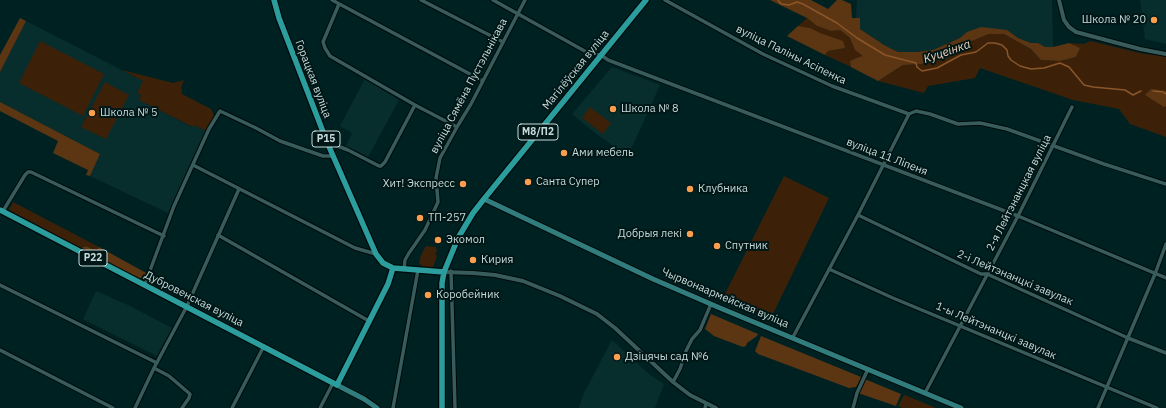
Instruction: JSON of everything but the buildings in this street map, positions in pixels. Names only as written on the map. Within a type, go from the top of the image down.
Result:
[{"type":"main road","name":"Горацкая вуліца","points":[[274,0],[279,18],[327,142],[376,254],[383,263],[393,268]]},
{"type":"main road","name":"Магілёўская вуліца","points":[[444,272],[458,238],[473,213],[646,0]]},
{"type":"main road","name":"Чырвонаармейская вуліца","points":[[484,199],[711,304],[961,408]]},
{"type":"main road","name":"Дубровенская вуліца","points":[[2,210],[264,346],[364,399],[377,408]]},
{"type":"main road","points":[[335,384],[388,284],[393,268],[444,272]]},
{"type":"main road","name":"М8/П2","points":[[442,408],[441,295],[444,272]]},
{"type":"street","points":[[332,0],[484,81]]},
{"type":"street","points":[[421,0],[503,42]]},
{"type":"street","name":"вуліца 11 Ліпеня","points":[[493,0],[590,54],[601,55],[608,60],[1018,216],[1166,278]]},
{"type":"street","name":"вуліца Сямёна Пустэльнікава","points":[[404,269],[405,260],[425,230],[438,202],[436,178],[440,158],[484,81],[525,0]]},
{"type":"street","name":"вуліца Паліны Асіпенка","points":[[665,0],[763,54],[832,86],[909,114],[916,111],[930,114],[958,124],[980,123],[1007,129],[1104,164],[1166,184]]},
{"type":"street","points":[[1059,0],[1064,20],[1069,27],[1076,32],[1166,54]]},
{"type":"street","points":[[339,4],[327,29],[323,42],[330,56],[414,105],[457,126]]},
{"type":"street","points":[[327,142],[348,150],[378,166],[381,166],[385,162],[414,105]]},
{"type":"street","name":"2-я Лейтэнанцкая вуліца","points":[[925,393],[1018,216],[1072,107]]},
{"type":"street","points":[[145,284],[174,206],[209,129],[220,111],[280,141],[323,156],[334,156]]},
{"type":"street","points":[[792,337],[858,215],[909,114]]},
{"type":"street","points":[[193,165],[355,248],[376,254]]},
{"type":"street","points":[[2,210],[25,175],[28,172],[31,172],[164,236]]},
{"type":"street","points":[[135,408],[186,306],[239,189]]},
{"type":"street","name":"2-і Лейтэнанцкі завулак","points":[[858,215],[980,274],[987,274],[1128,338],[1166,353]]},
{"type":"street","points":[[218,234],[369,321]]},
{"type":"street","points":[[1098,408],[1155,274],[1166,244]]},
{"type":"street","name":"1-ы Лейтэнанцкі завулак","points":[[829,269],[893,298],[1156,408]]},
{"type":"street","points":[[393,408],[418,270]]},
{"type":"street","points":[[451,271],[455,408]]},
{"type":"street","points":[[444,272],[451,271],[495,275],[523,281],[560,296],[591,311],[615,328],[673,382],[706,406],[716,408]]},
{"type":"street","points":[[0,285],[157,363]]},
{"type":"street","points":[[673,382],[680,369],[686,351],[692,339],[700,330],[711,304]]},
{"type":"street","points":[[232,408],[264,346]]},
{"type":"street","points":[[0,350],[113,408]]},
{"type":"street","points":[[154,368],[169,376],[190,394],[182,408]]},
{"type":"street","points":[[853,408],[857,393],[868,369]]},
{"type":"street","points":[[320,408],[335,384]]},
{"type":"shaded area","points":[[770,0],[811,0],[828,9],[837,0],[842,0],[851,4],[852,18],[860,18],[860,29],[884,45],[898,52],[933,50],[960,38],[967,32],[981,27],[1007,30],[1018,38],[1031,43],[1038,43],[1045,47],[1053,47],[1069,43],[1080,48],[1076,57],[1060,61],[1041,60],[1031,49],[1004,34],[989,34],[951,48],[941,57],[922,64],[903,65],[878,81],[851,67],[850,61],[863,56],[855,50],[850,38],[840,30],[831,31],[817,26],[807,18]]},
{"type":"shaded area","points":[[857,0],[1052,0],[1053,47],[1045,47],[1038,43],[1031,43],[1018,38],[1007,30],[967,32],[960,38],[933,50],[898,52],[884,45],[860,29],[856,18]]},
{"type":"shaded area","name":"Школа № 20","points":[[1140,0],[1166,0],[1166,44],[1145,39]]},
{"type":"shaded area","points":[[20,18],[26,21],[0,72],[0,55]]},
{"type":"shaded area","points":[[807,18],[817,26],[831,31],[840,30],[850,38],[855,49],[864,56],[851,61],[851,67],[825,55],[828,51],[845,48],[810,28],[798,26]]},
{"type":"shaded area","name":"Школа № 5","points":[[26,21],[143,81],[137,93],[141,95],[139,100],[192,127],[194,125],[206,131],[173,202],[170,214],[90,176],[100,154],[0,102],[0,72]]},
{"type":"shaded area","points":[[798,26],[810,28],[843,41],[845,48],[828,51],[825,55],[787,36]]},
{"type":"shaded area","points":[[989,34],[1004,34],[1031,49],[1041,60],[1060,61],[1076,57],[1080,48],[1069,43],[1084,44],[1090,41],[1144,54],[1166,56],[1166,91],[1164,107],[1166,106],[1166,137],[1130,124],[1119,109],[1073,100],[980,68],[975,78],[928,86],[924,93],[878,81],[903,65],[922,64],[941,57],[951,48]]},
{"type":"shaded area","points":[[40,41],[104,74],[83,116],[19,83]]},
{"type":"shaded area","name":"Школа № 8","points":[[612,67],[660,85],[628,156],[595,133],[572,114]]},
{"type":"shaded area","points":[[122,70],[173,83],[184,80],[181,87],[182,94],[211,109],[214,116],[206,131],[194,125],[193,127],[139,100],[141,95],[137,93],[143,81]]},
{"type":"shaded area","points":[[365,79],[399,100],[368,157],[346,146],[352,133],[340,126]]},
{"type":"shaded area","points":[[105,82],[129,95],[106,139],[81,127]]},
{"type":"shaded area","points":[[1151,89],[1166,91],[1166,106],[1164,107],[1145,95]]},
{"type":"shaded area","points":[[0,102],[100,154],[90,176],[86,175],[88,170],[53,153],[58,141],[0,111]]},
{"type":"shaded area","points":[[590,107],[611,123],[603,134],[582,118]]},
{"type":"shaded area","points":[[784,176],[829,198],[771,318],[722,300]]},
{"type":"shaded area","points":[[13,202],[99,247],[96,251],[86,246],[81,248],[9,210]]},
{"type":"shaded area","points":[[86,246],[96,251],[99,247],[148,274],[143,278],[137,278],[81,248]]},
{"type":"shaded area","points":[[426,246],[436,247],[437,252],[435,253],[437,256],[433,267],[423,267],[419,263]]},
{"type":"shaded area","points":[[96,291],[130,306],[172,328],[157,356],[83,319]]},
{"type":"shaded area","points":[[711,314],[758,334],[747,343],[746,346],[743,347],[714,336],[705,329]]},
{"type":"shaded area","points":[[761,336],[861,377],[859,382],[856,387],[849,388],[758,354],[755,351]]},
{"type":"shaded area","name":"Дзіцячы сад №6","points":[[612,340],[650,375],[664,384],[655,408],[579,408],[583,395]]},
{"type":"shaded area","points":[[865,380],[901,394],[896,406],[858,393]]},
{"type":"shaded area","points":[[904,395],[936,408],[903,408],[898,406]]},
{"type":"waterway","name":"Куцеінка","points":[[778,0],[781,4],[789,5],[797,2],[803,4],[837,23],[857,38],[885,55],[916,63],[917,67],[922,71],[937,68],[961,55],[976,52],[988,43],[995,43],[1002,45],[1007,50],[1008,56],[1011,60],[1020,66],[1031,69],[1044,68],[1060,63],[1069,67],[1084,85],[1125,90],[1133,95],[1141,91]]},
{"type":"waterway","name":"Куцеінка","points":[[1153,91],[1163,92],[1166,94]]},
{"type":"place","name":"Школа № 20","points":[[1154,20]]},
{"type":"place","name":"Школа № 8","points":[[613,109]]},
{"type":"place","name":"Школа № 5","points":[[92,113]]},
{"type":"place","name":"Ами мебель","points":[[564,153]]},
{"type":"place","name":"Санта Супер","points":[[528,182]]},
{"type":"place","name":"Хит! Экспресс","points":[[463,184]]},
{"type":"place","name":"Клубника","points":[[690,189]]},
{"type":"place","name":"ТП-257","points":[[420,218]]},
{"type":"place","name":"Добрыя лекі","points":[[690,234]]},
{"type":"place","name":"Экомол","points":[[438,240]]},
{"type":"place","name":"Спутник","points":[[717,246]]},
{"type":"place","name":"Кирия","points":[[473,260]]},
{"type":"place","name":"Коробейник","points":[[428,295]]},
{"type":"place","name":"Дзіцячы сад №6","points":[[617,357]]}]
